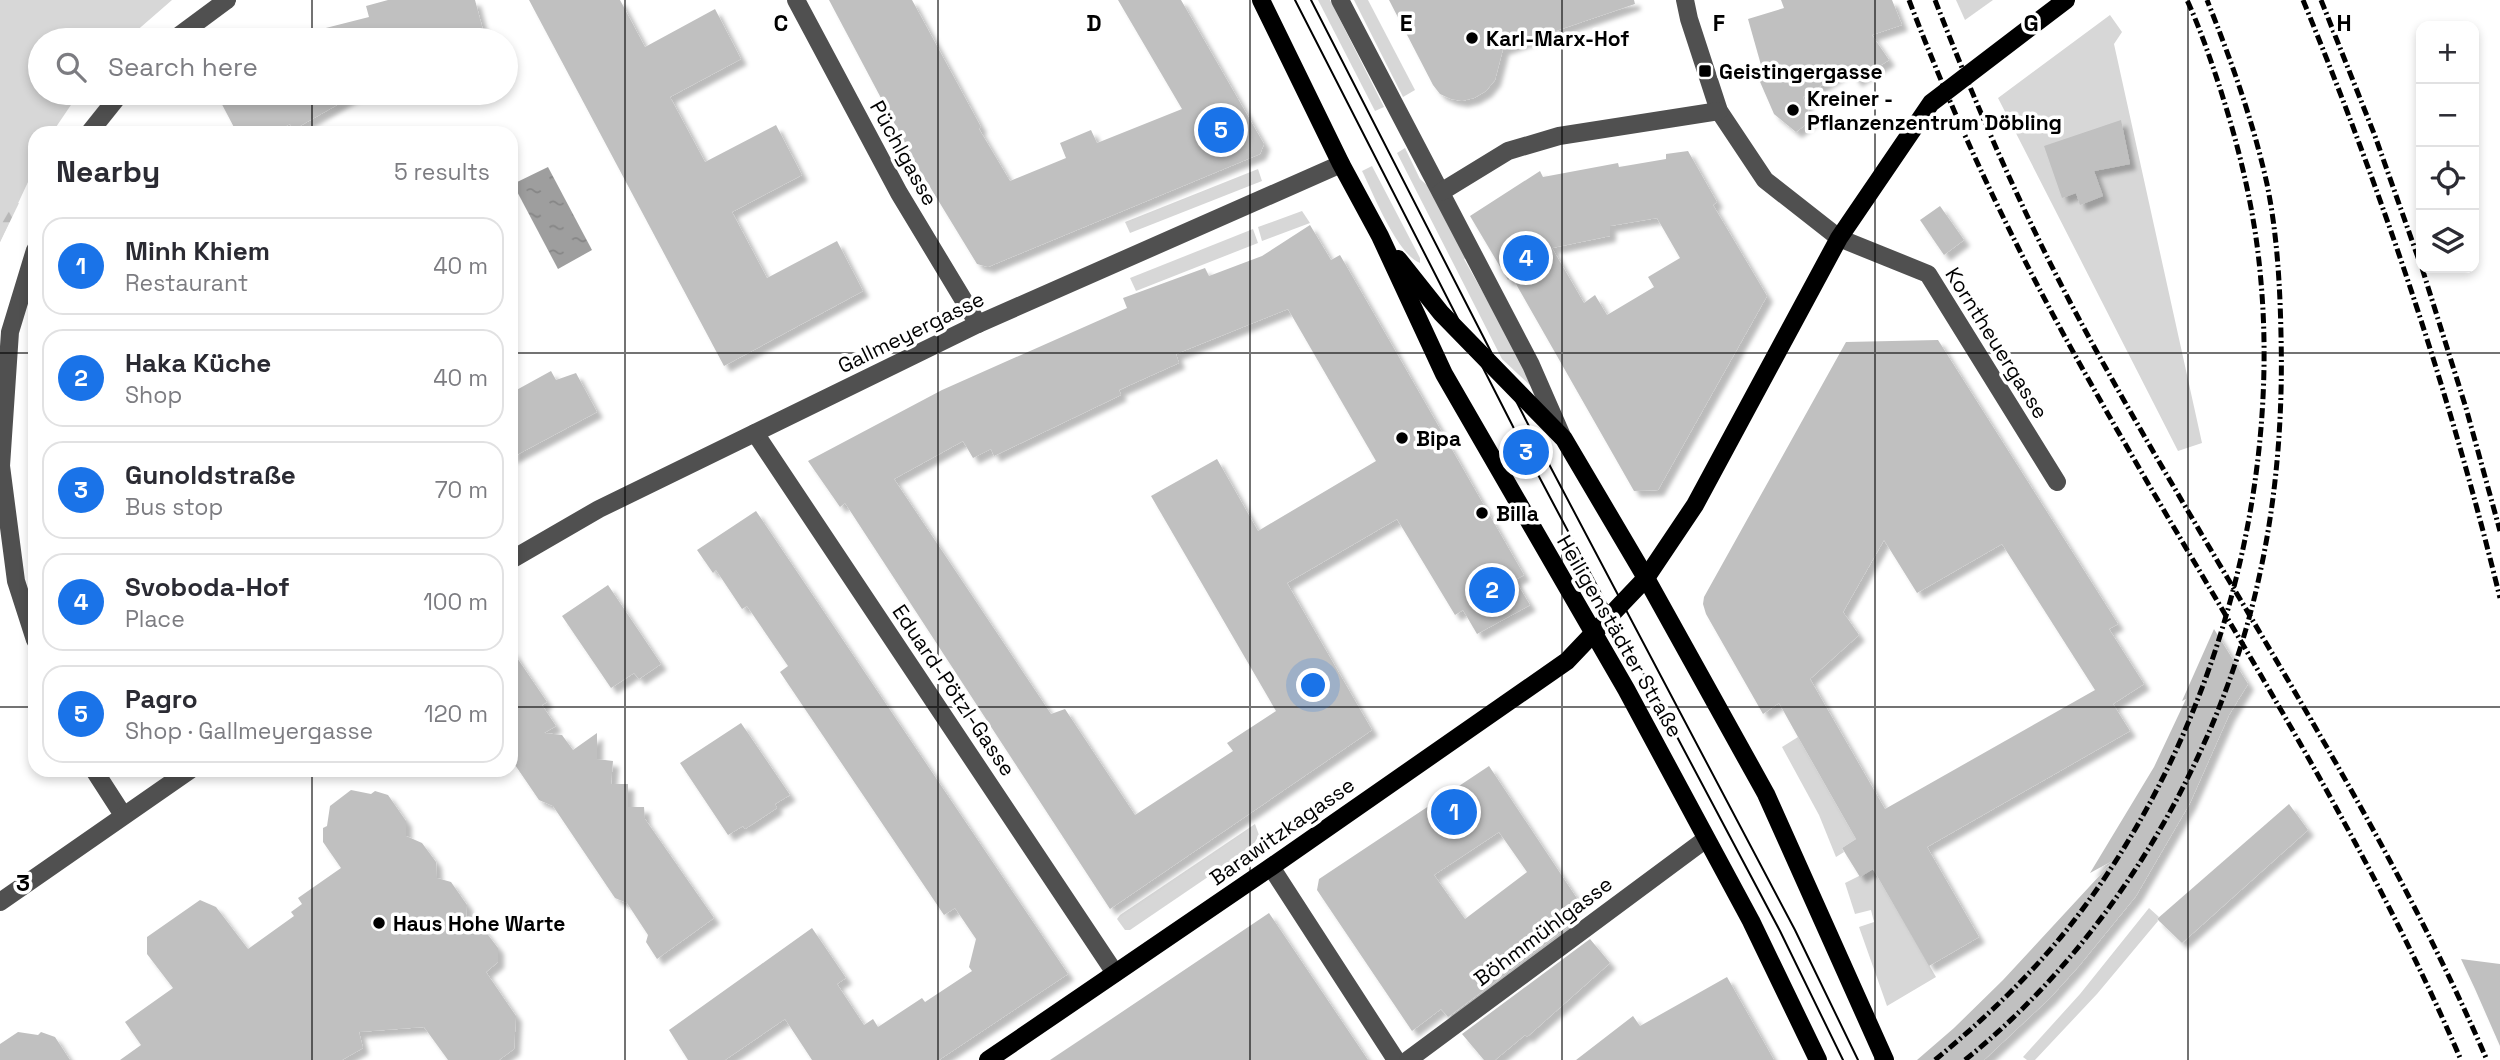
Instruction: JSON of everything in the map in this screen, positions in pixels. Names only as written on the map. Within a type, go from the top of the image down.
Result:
[{"type":"main road","name":"Heiligenstädter Straße","points":[[1261,0],[1341,164],[1380,236],[1444,374],[1595,632],[1751,921],[1818,1060]]},
{"type":"main road","name":"Barawitzkagasse","points":[[988,1060],[1567,662],[1646,578],[1695,505],[1839,238],[1931,103],[2066,0]]},
{"type":"main road","name":"Heiligenstädter Straße","points":[[1380,236],[1441,313],[1564,439],[1646,578],[1766,794],[1885,1060]]},
{"type":"street","points":[[189,28],[227,0]]},
{"type":"street","name":"Püchlgasse","points":[[796,0],[899,193],[978,324]]},
{"type":"street","name":"Heiligenstädter Straße","points":[[1340,0],[1531,365],[1564,439]]},
{"type":"street","name":"Korntheuergasse","points":[[1685,0],[1719,111],[1765,180],[1839,238],[1928,274],[2057,482]]},
{"type":"street","points":[[95,126],[111,105]]},
{"type":"street","points":[[1441,192],[1508,151],[1559,136],[1719,111]]},
{"type":"street","name":"Gallmeyergasse","points":[[518,556],[599,509],[978,324],[1341,164]]},
{"type":"street","points":[[28,273],[10,332],[1,466],[16,581],[28,618]]},
{"type":"street","name":"Eduard-Pötzl-Gasse","points":[[755,433],[1115,973]]},
{"type":"street","points":[[99,777],[123,815]]},
{"type":"street","points":[[0,902],[180,777]]},
{"type":"street","name":"Böhmmühlgasse","points":[[1408,1060],[1706,839]]},
{"type":"street","points":[[1271,867],[1396,1060]]},
{"type":"green space","points":[[0,0],[172,0],[140,28],[28,28],[28,105],[71,105],[57,126],[28,126],[28,182],[0,242]]},
{"type":"green space","points":[[1318,0],[1330,0],[1384,107],[1375,111]]},
{"type":"green space","points":[[1354,0],[1368,0],[1415,90],[1403,97]]},
{"type":"green space","points":[[1956,0],[1993,0],[1965,20]]},
{"type":"green space","points":[[2110,15],[2122,32],[2114,44],[2202,443],[2178,451],[1998,98]]},
{"type":"green space","points":[[1405,148],[1420,179],[1428,186],[1469,256],[1464,259],[1535,385],[1533,388],[1502,359],[1397,153]]},
{"type":"green space","points":[[1372,166],[1420,258],[1420,263],[1403,248],[1380,208],[1362,171]]},
{"type":"green space","points":[[1258,169],[1262,181],[1130,233],[1125,222]]},
{"type":"green space","points":[[19,203],[0,242],[0,206]]},
{"type":"green space","points":[[1302,211],[1310,223],[1262,241],[1258,227]]},
{"type":"green space","points":[[1253,229],[1258,243],[1136,291],[1130,278]]},
{"type":"green space","points":[[1798,737],[1856,839],[1842,848],[1844,852],[1836,857],[1819,815],[1782,747]]},
{"type":"green space","points":[[1255,824],[1259,835],[1252,847],[1130,930],[1125,930],[1117,919],[1120,915]]},
{"type":"green space","points":[[1873,869],[1936,977],[1887,1006],[1859,927],[1874,922],[1871,910],[1855,914],[1845,883]]},
{"type":"green space","points":[[2149,908],[2159,917],[2158,921],[2097,994],[2035,1060],[2023,1057],[2080,994]]},
{"type":"water","points":[[548,167],[592,250],[558,269],[518,193],[518,182]]},
{"type":"building","points":[[388,0],[475,0],[482,28],[326,28],[369,17],[366,6]]},
{"type":"building","points":[[529,0],[620,0],[645,47],[715,9],[741,59],[670,97],[705,162],[776,125],[802,175],[732,212],[767,278],[837,241],[863,291],[724,366]]},
{"type":"building","points":[[829,0],[912,0],[981,127],[979,129],[1010,181],[1066,158],[1060,143],[1091,130],[1097,143],[1182,109],[1118,0],[1181,0],[1264,144],[1260,154],[988,267],[977,264],[916,164]]},
{"type":"building","name":"Karl-Marx-Hof","points":[[1389,0],[1634,0],[1635,4],[1503,49],[1495,80],[1486,91],[1462,101],[1440,94],[1433,85]]},
{"type":"building","points":[[1781,0],[1892,0],[1902,25],[1872,35],[1889,60],[1856,81],[1848,69],[1803,97],[1812,120],[1796,132],[1774,114],[1754,68],[1761,65],[1748,19],[1784,8]]},
{"type":"building","points":[[222,105],[337,105],[300,126],[233,126]]},
{"type":"building","points":[[2121,120],[2130,164],[2094,171],[2103,196],[2080,205],[2076,193],[2062,198],[2044,146]]},
{"type":"building","points":[[1688,151],[1717,202],[1713,205],[1767,296],[1658,490],[1634,491],[1512,277],[1508,280],[1470,216],[1540,171],[1543,177],[1618,163],[1619,167],[1666,159],[1666,154]],"holes":[[[1657,218],[1680,258],[1648,277],[1654,287],[1607,315],[1595,295],[1584,303],[1552,248],[1610,236],[1610,226]]]},
{"type":"building","points":[[1940,206],[1964,240],[1944,255],[1920,220]]},
{"type":"building","points":[[1310,225],[1331,260],[1340,255],[1524,575],[1515,580],[1530,605],[1477,634],[1463,610],[1455,615],[1397,519],[1287,583],[1372,730],[1110,909],[845,503],[840,507],[808,461],[942,390],[1127,308],[1123,298],[1205,268],[1209,276],[1262,256]],"holes":[[[1288,309],[1376,461],[1258,531],[1217,459],[1151,496],[1276,711],[1227,743],[1233,751],[1135,815],[1065,709],[1051,714],[894,479],[963,441],[973,458],[991,449],[994,456],[1121,395],[1119,390],[1179,363],[1176,354]]]},
{"type":"building","points":[[1938,340],[2118,624],[2109,629],[2144,684],[2113,704],[2130,731],[1927,847],[1979,937],[1929,966],[1873,869],[1860,877],[1842,848],[1856,839],[1779,703],[1763,714],[1706,614],[1703,604],[1704,597],[1846,342]],"holes":[[[1884,540],[1917,593],[2002,544],[2095,690],[1885,809],[1810,679],[1859,635],[1843,612]]]},
{"type":"building","points":[[551,371],[556,380],[576,373],[597,412],[518,454],[518,389]]},
{"type":"building","points":[[756,511],[1068,974],[939,1060],[812,1060],[785,1019],[725,1060],[688,1060],[669,1030],[812,928],[846,978],[837,984],[864,1025],[873,1019],[878,1027],[922,998],[925,1002],[972,971],[969,967],[976,939],[955,908],[944,915],[780,672],[788,666],[747,606],[742,609],[716,570],[713,573],[697,550]]},
{"type":"building","points":[[608,585],[661,664],[639,679],[634,673],[611,688],[562,616]]},
{"type":"building","points":[[2214,629],[2248,684],[2229,715],[2190,803],[2136,896],[2050,998],[1984,1060],[1917,1060],[2003,980],[2114,860],[2090,873],[2154,767],[2186,699],[2182,701]]},
{"type":"building","points":[[518,659],[547,702],[542,705],[556,726],[544,733],[562,735],[573,750],[597,733],[597,759],[613,761],[611,784],[628,784],[628,807],[644,807],[645,819],[714,918],[657,959],[646,942],[648,935],[627,903],[615,898],[553,806],[539,800],[518,769]]},
{"type":"building","points":[[741,723],[790,795],[775,804],[777,808],[745,829],[743,826],[728,835],[680,763]]},
{"type":"building","points":[[1489,766],[1580,903],[1567,913],[1575,922],[1448,1017],[1441,1009],[1412,1031],[1317,890],[1319,879]],"holes":[[[1499,832],[1527,872],[1465,919],[1434,875]]]},
{"type":"building","name":"Haus Hohe Warte","points":[[351,790],[371,794],[375,791],[388,795],[406,821],[406,836],[422,843],[436,862],[437,878],[451,882],[467,905],[466,920],[482,927],[498,948],[498,962],[486,972],[516,1016],[514,1049],[499,1060],[448,1060],[424,1027],[359,1032],[363,1048],[342,1060],[120,1060],[141,1045],[125,1022],[173,988],[147,954],[147,937],[200,900],[216,907],[248,949],[294,916],[291,912],[302,904],[298,898],[341,868],[323,842],[323,828],[327,826],[330,806]]},
{"type":"building","points":[[2289,804],[2308,830],[2182,943],[2157,919]]},
{"type":"building","points":[[1269,913],[1368,1060],[1050,1060],[1107,1022]]},
{"type":"building","points":[[1590,939],[1610,963],[1527,1037],[1525,1035],[1495,1060],[1484,1060],[1462,1034]]},
{"type":"building","points":[[2461,959],[2500,964],[2500,1046],[2475,989]]},
{"type":"building","points":[[1727,977],[1774,1060],[1576,1060],[1633,1016],[1640,1026]]},
{"type":"building","points":[[18,1032],[38,1035],[41,1032],[55,1037],[70,1060],[0,1060],[0,1044]]},
{"type":"tram line","points":[[1295,0],[1526,452],[1780,931],[1843,1060]]},
{"type":"tram line","points":[[1311,0],[1532,432],[1795,930],[1858,1060]]},
{"type":"railway","points":[[1909,0],[1990,190],[2037,284],[2134,460],[2331,798],[2421,971],[2461,1060]]},
{"type":"railway","points":[[1935,0],[1998,153],[2070,302],[2392,865],[2442,962],[2487,1060]]},
{"type":"railway","points":[[1935,1060],[1986,1015],[2035,966],[2065,932],[2115,862],[2159,785],[2196,705],[2225,620],[2246,534],[2259,446],[2264,358],[2260,271],[2254,223],[2238,152],[2215,72],[2187,0]]},
{"type":"railway","points":[[1965,1060],[2018,1013],[2068,960],[2113,903],[2153,841],[2188,777],[2218,710],[2242,642],[2260,573],[2271,514],[2280,424],[2281,335],[2277,259],[2267,184],[2255,137],[2207,0]]},
{"type":"railway","points":[[2303,0],[2413,295],[2459,446],[2500,598]]},
{"type":"railway","points":[[2321,0],[2375,136],[2416,252]]},
{"type":"railway","points":[[2424,273],[2466,408],[2500,531]]},
{"type":"place","name":"Karl-Marx-Hof","points":[[1472,38]]},
{"type":"place","name":"Geistingergasse","points":[[1705,71]]},
{"type":"place","name":"Kreiner - Pflanzenzentrum Döbling","points":[[1793,110]]},
{"type":"place","name":"Pagro","points":[[1221,130]]},
{"type":"place","name":"Svoboda-Hof","points":[[1526,258]]},
{"type":"place","name":"Bipa","points":[[1402,438]]},
{"type":"place","name":"Gunoldstraße","points":[[1526,452]]},
{"type":"place","name":"Billa","points":[[1482,513]]},
{"type":"place","name":"Haka Küche","points":[[1492,590]]},
{"type":"place","name":"Minh Khiem","points":[[1454,812]]},
{"type":"place","name":"Haus Hohe Warte","points":[[379,923]]}]
